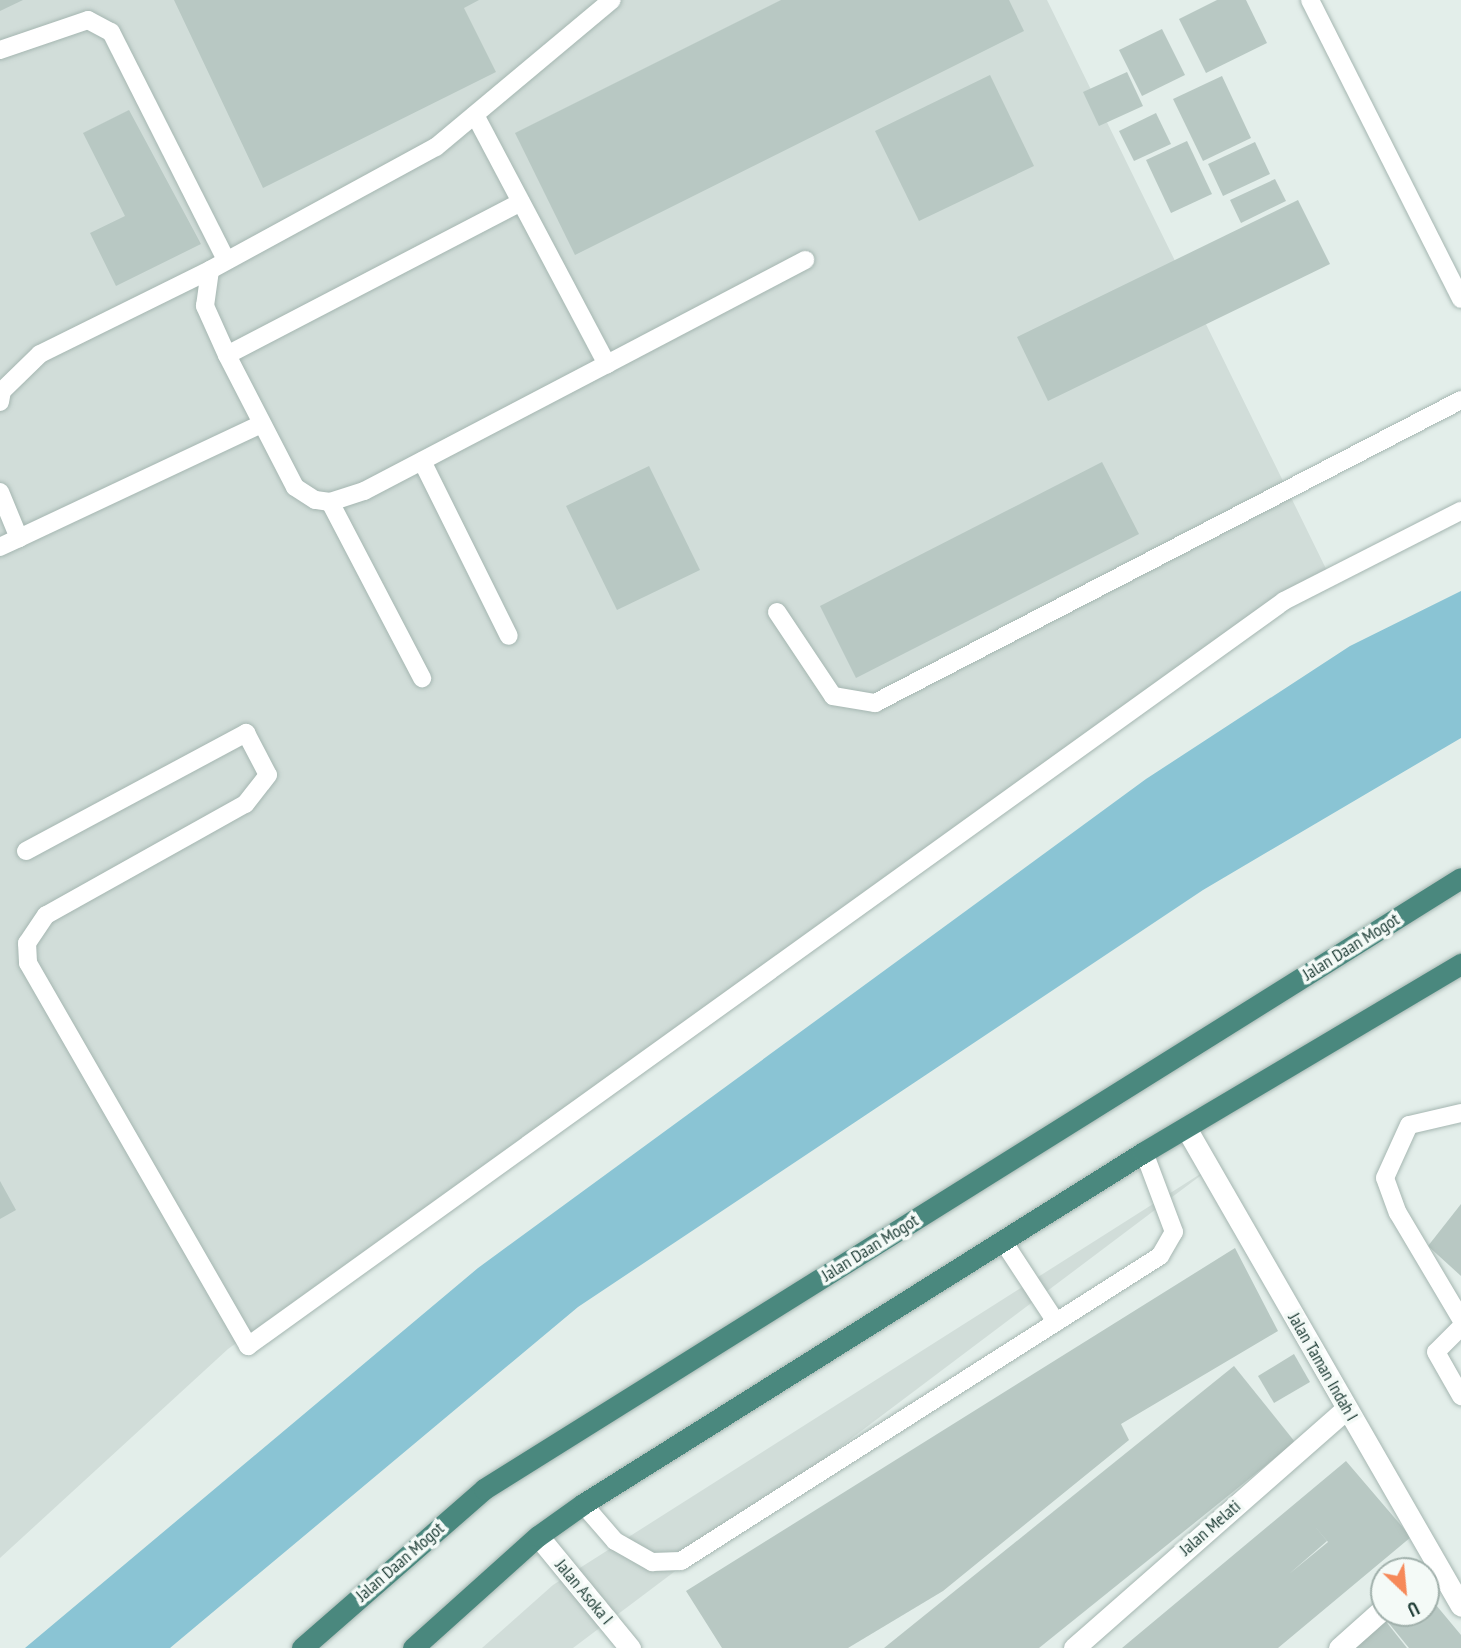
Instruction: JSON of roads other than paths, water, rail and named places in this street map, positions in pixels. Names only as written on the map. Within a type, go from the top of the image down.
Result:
[{"type":"highway","name":"Jalan Daan Mogot","points":[[302,1648],[484,1489],[1461,878]]},
{"type":"highway","points":[[413,1648],[538,1536],[583,1504],[1144,1153],[1461,964]]},
{"type":"street","name":"Jalan Taman Indah I","points":[[1186,1128],[1346,1408],[1425,1557]]},
{"type":"street","name":"Jalan Melati","points":[[1074,1648],[1346,1408]]},
{"type":"street","name":"Jalan Asoka I","points":[[538,1536],[630,1648]]},
{"type":"street","name":"Jalan Taman Indah I","points":[[1440,1579],[1461,1606]]},
{"type":"street","points":[[1339,1648],[1370,1620]]},
{"type":"lane","points":[[0,402],[2,391],[40,354],[210,270],[436,147],[612,0]]},
{"type":"lane","points":[[1310,0],[1461,299]]},
{"type":"lane","points":[[0,50],[88,20],[111,32],[226,260]]},
{"type":"lane","points":[[475,115],[607,364]]},
{"type":"lane","points":[[227,355],[521,202]]},
{"type":"lane","points":[[330,502],[422,461],[805,260]]},
{"type":"lane","points":[[210,270],[205,306],[260,425],[295,487],[330,502],[422,678]]},
{"type":"lane","points":[[777,612],[833,696],[875,703],[1461,400]]},
{"type":"lane","points":[[0,547],[260,425]]},
{"type":"lane","points":[[422,461],[509,636]]},
{"type":"lane","points":[[0,492],[19,538]]},
{"type":"lane","points":[[26,851],[246,733],[268,775],[245,804],[46,915],[27,943],[28,963],[248,1346],[1284,601],[1461,511]]},
{"type":"lane","points":[[1461,1113],[1409,1125],[1385,1178],[1398,1213],[1461,1319]]},
{"type":"lane","points":[[583,1504],[615,1541],[652,1562],[681,1561],[1056,1322],[1169,1245],[1174,1232],[1144,1153]]},
{"type":"lane","points":[[1003,1241],[1056,1322]]},
{"type":"lane","points":[[1461,1327],[1436,1352],[1461,1396]]},
{"type":"water","points":[[1461,591],[1461,738],[1203,890],[578,1307],[170,1648],[25,1648],[478,1268],[1146,779],[1350,646]]}]
